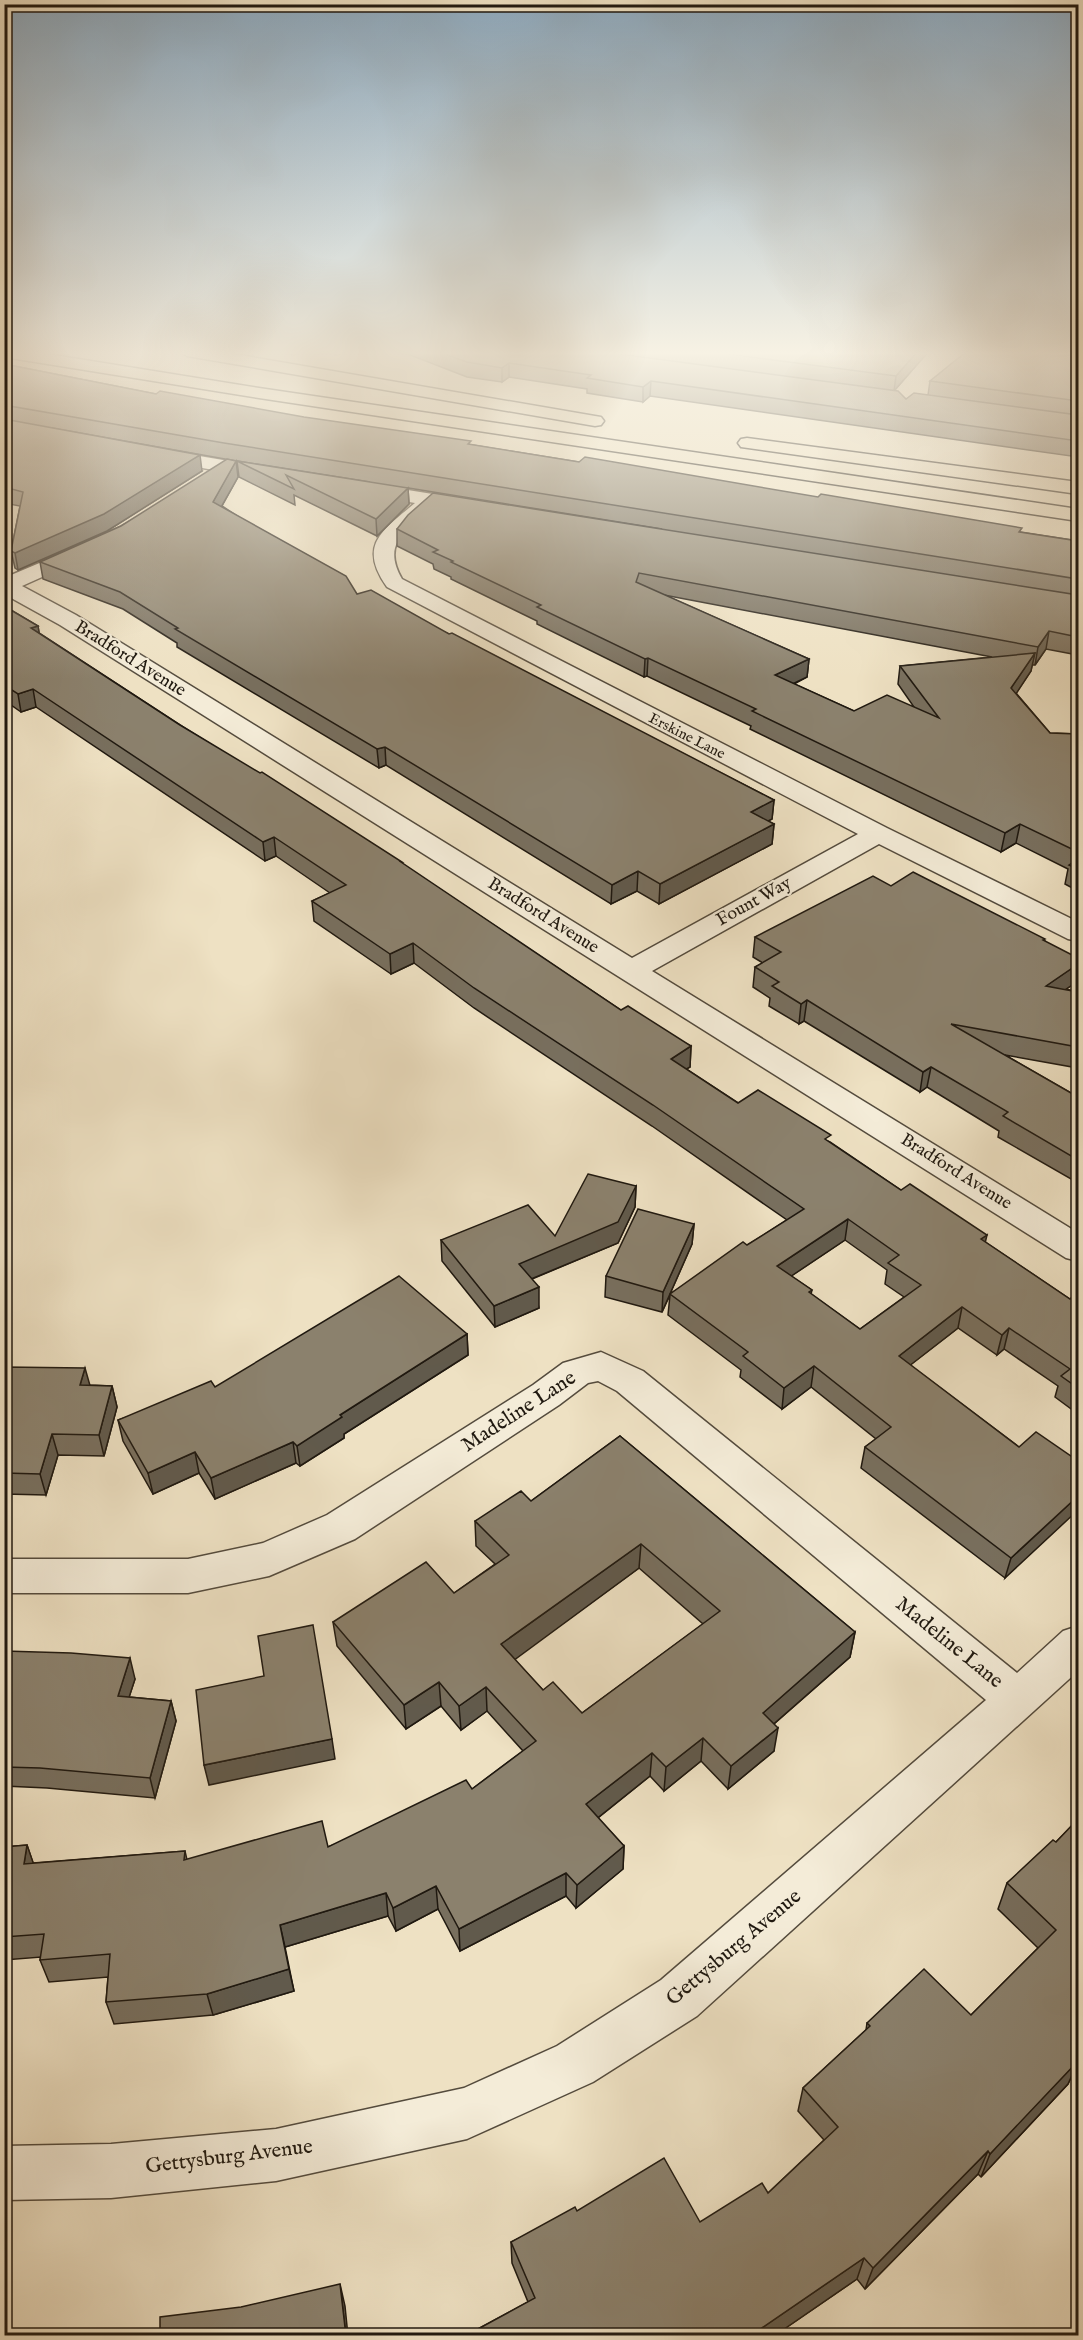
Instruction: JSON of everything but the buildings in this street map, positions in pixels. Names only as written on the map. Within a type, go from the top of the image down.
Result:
[{"type":"highway","points":[[710,460],[1078,515]]},
{"type":"highway","points":[[875,460],[1078,488]]},
{"type":"street","points":[[186,460],[305,479]]},
{"type":"street","points":[[200,484],[225,467]]},
{"type":"street","points":[[350,487],[489,509]]},
{"type":"street","name":"Erskine Lane","points":[[430,499],[388,537],[381,550],[383,568],[394,583],[878,834],[1078,933]]},
{"type":"street","points":[[5,586],[105,542]]},
{"type":"street","name":"Bradford Avenue","points":[[5,586],[68,620],[1078,1249]]},
{"type":"street","name":"Fount Way","points":[[630,971],[878,834]]},
{"type":"street","name":"Madeline Lane","points":[[4,1576],[188,1576],[269,1560],[341,1527],[546,1395],[576,1373],[601,1366],[630,1381],[1018,1700]]},
{"type":"street","name":"Gettysburg Avenue","points":[[4,2173],[111,2171],[276,2155],[467,2113],[575,2064],[680,1998],[1018,1700],[1078,1644]]}]
